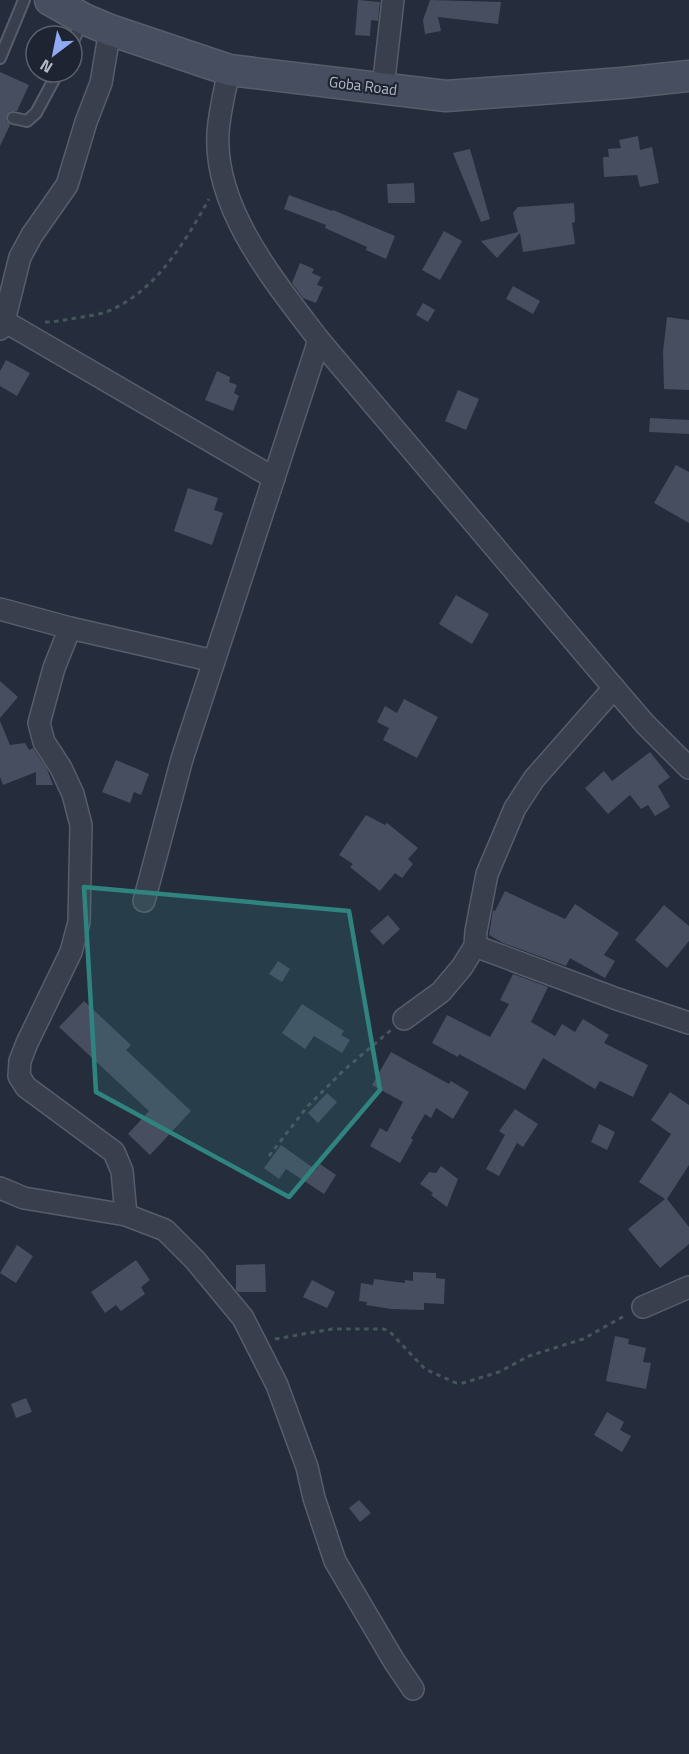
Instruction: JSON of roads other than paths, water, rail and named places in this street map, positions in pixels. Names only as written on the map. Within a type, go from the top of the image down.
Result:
[{"type":"main road","name":"Goba Road","points":[[50,0],[89,31],[229,70],[446,96],[689,76]]},
{"type":"street","points":[[382,88],[393,0]]},
{"type":"street","points":[[89,31],[101,83],[86,122],[67,185],[32,235],[20,257],[2,325],[273,478]]},
{"type":"street","points":[[229,70],[218,134],[222,177],[234,215],[278,286],[319,340],[614,688],[645,724],[689,768]]},
{"type":"street","points":[[144,901],[182,759],[319,340]]},
{"type":"street","points":[[0,609],[214,662]]},
{"type":"street","points":[[70,627],[54,668],[39,723],[44,742],[61,768],[73,794],[81,825],[79,922],[71,952],[27,1043],[20,1061],[19,1076],[26,1088],[114,1152],[122,1172],[126,1215]]},
{"type":"street","points":[[404,1019],[441,992],[462,967],[475,946],[487,874],[515,808],[534,779],[614,688]]},
{"type":"street","points":[[475,946],[616,999],[689,1023]]},
{"type":"street","points":[[0,1188],[24,1198],[126,1215],[165,1230],[195,1260],[243,1318],[278,1385],[307,1467],[314,1498],[335,1561],[413,1689]]},
{"type":"street","points":[[643,1308],[689,1287]]},
{"type":"lane","points":[[0,58],[24,0]]},
{"type":"lane","points":[[13,118],[27,121],[36,113],[52,84]]}]
